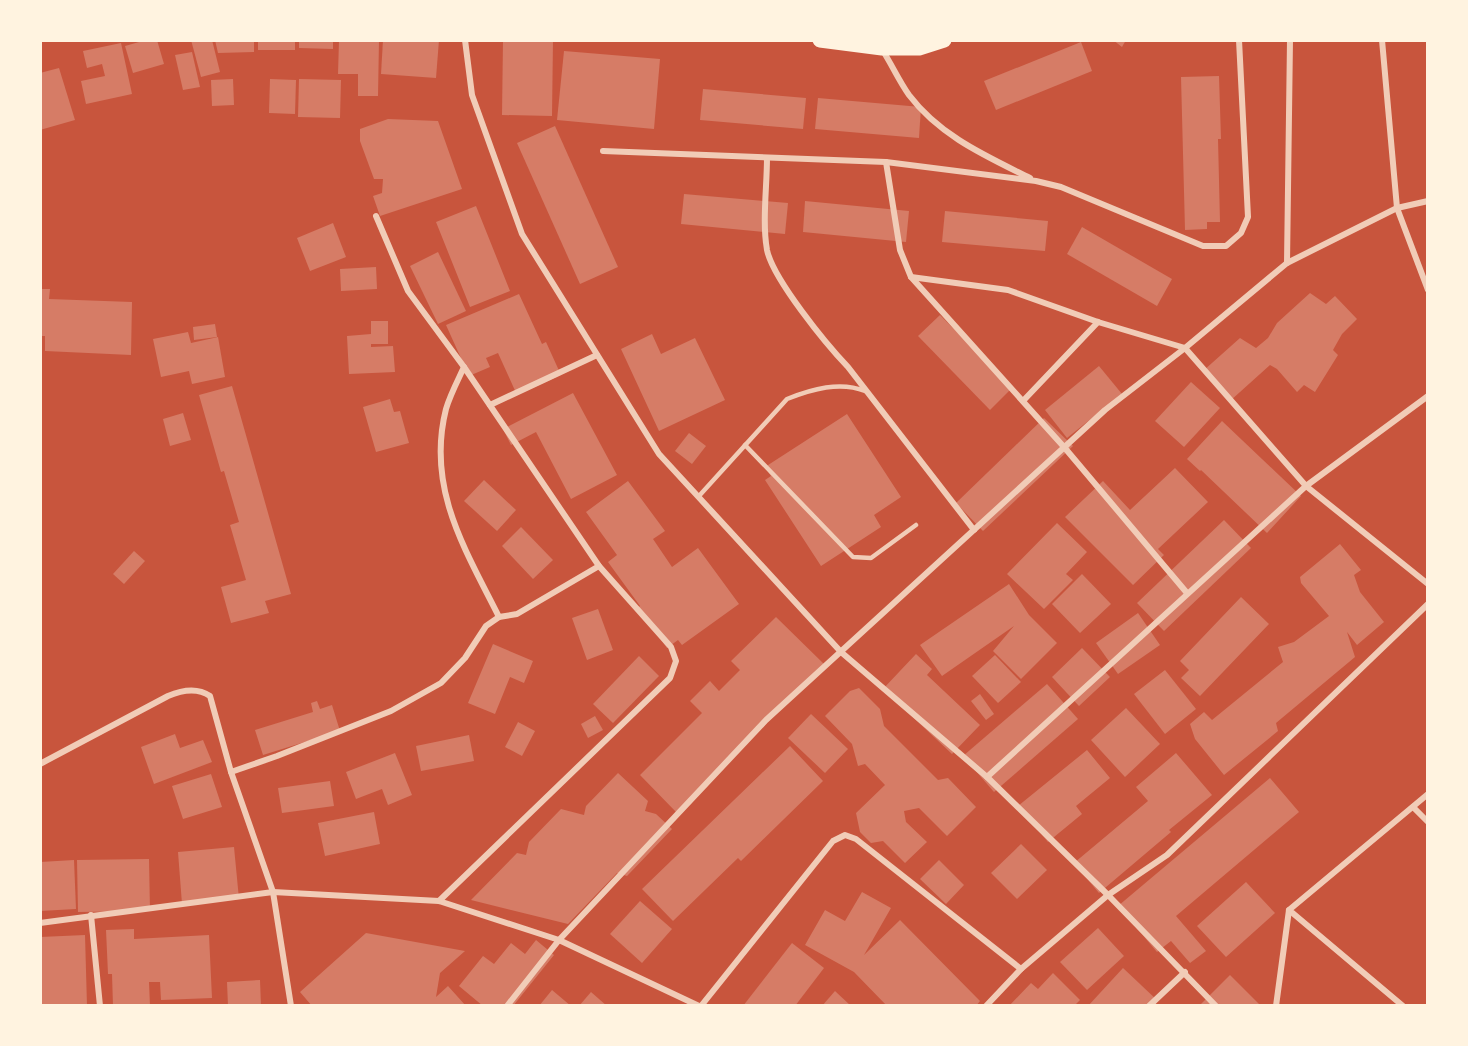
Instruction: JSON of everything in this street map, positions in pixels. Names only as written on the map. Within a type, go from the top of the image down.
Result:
[{"type":"main road","points":[[820,40],[882,48],[919,48],[944,40]]},
{"type":"street","points":[[465,40],[472,95],[522,234],[659,454],[841,652],[987,777],[1216,1005]]},
{"type":"street","points":[[603,151],[886,162],[1036,181],[1061,187],[1203,246],[1226,246],[1241,232],[1248,217],[1239,40]]},
{"type":"street","points":[[1287,263],[1290,40]]},
{"type":"street","points":[[1382,40],[1396,208],[1428,290]]},
{"type":"street","points":[[882,48],[909,95],[946,133],[1036,181]]},
{"type":"street","points":[[767,158],[766,240],[774,269],[832,351],[848,367],[974,530]]},
{"type":"street","points":[[886,162],[900,250],[911,277],[1064,447],[1187,593]]},
{"type":"street","points":[[507,1005],[559,940],[766,720],[1105,410],[1185,348],[1287,263],[1396,208],[1428,201]]},
{"type":"street","points":[[376,216],[408,291],[464,366],[599,566],[671,647],[676,661],[670,678],[439,901]]},
{"type":"street","points":[[911,277],[1008,290],[1098,322],[1185,348],[1306,486],[1428,584]]},
{"type":"street","points":[[1023,401],[1098,322]]},
{"type":"street","points":[[490,405],[597,355]]},
{"type":"street","points":[[464,366],[446,409],[441,446],[442,481],[450,516],[499,617]]},
{"type":"street","points":[[987,777],[1306,486],[1428,396]]},
{"type":"street","points":[[231,772],[391,711],[441,682],[465,658],[486,626],[499,617],[517,614],[599,566]]},
{"type":"street","points":[[986,1005],[1021,969],[1108,895],[1167,855],[1428,604]]},
{"type":"street","points":[[40,764],[168,696],[190,690],[210,696],[231,772],[273,892],[291,1005]]},
{"type":"street","points":[[1276,1005],[1289,910],[1428,794]]},
{"type":"street","points":[[1413,807],[1428,822]]},
{"type":"street","points":[[40,923],[273,892],[439,901],[559,940],[700,1005],[833,841],[844,835],[856,839],[1021,969]]},
{"type":"street","points":[[1289,910],[1403,1005]]},
{"type":"street","points":[[91,915],[100,1005]]},
{"type":"street","points":[[1149,1005],[1185,972]]},
{"type":"lane","points":[[699,496],[787,399],[802,393],[842,385],[865,391]]},
{"type":"lane","points":[[745,445],[853,557],[871,558],[916,525]]},
{"type":"building","points":[[146,40],[157,40],[164,64],[133,73],[125,46]]},
{"type":"building","points":[[191,40],[212,40],[220,72],[201,77]]},
{"type":"building","points":[[215,40],[254,40],[254,52],[218,53]]},
{"type":"building","points":[[258,40],[295,40],[295,50],[258,50]]},
{"type":"building","points":[[299,40],[333,40],[333,49],[299,48]]},
{"type":"building","points":[[339,40],[379,40],[378,96],[358,96],[358,74],[338,74]]},
{"type":"building","points":[[383,40],[439,40],[436,78],[381,74]]},
{"type":"building","points":[[503,40],[553,40],[552,116],[502,115]]},
{"type":"building","points":[[1113,40],[1126,40],[1122,47]]},
{"type":"building","points":[[1081,42],[1092,71],[996,110],[984,81]]},
{"type":"building","points":[[121,43],[132,94],[86,104],[81,81],[105,76],[102,64],[87,68],[83,51]]},
{"type":"building","points":[[564,51],[660,59],[654,129],[557,120]]},
{"type":"building","points":[[192,52],[200,87],[183,90],[175,55]]},
{"type":"building","points":[[59,68],[75,120],[40,130],[40,73]]},
{"type":"building","points":[[1219,76],[1220,222],[1207,222],[1207,229],[1185,230],[1181,77]]},
{"type":"building","points":[[233,79],[234,105],[212,106],[211,80]]},
{"type":"building","points":[[270,79],[296,80],[295,114],[269,113]]},
{"type":"building","points":[[299,79],[341,80],[340,118],[298,117]]},
{"type":"building","points":[[703,89],[806,98],[803,129],[700,120]]},
{"type":"building","points":[[818,98],[921,107],[919,138],[815,129]]},
{"type":"building","points":[[388,119],[438,121],[462,189],[380,216],[373,196],[382,193],[383,179],[374,179],[360,141],[360,129]]},
{"type":"building","points":[[555,126],[618,267],[580,284],[517,143]]},
{"type":"building","points":[[684,194],[788,203],[785,234],[681,224]]},
{"type":"building","points":[[805,201],[909,211],[906,242],[803,232]]},
{"type":"building","points":[[476,206],[510,291],[470,307],[436,222]]},
{"type":"building","points":[[945,211],[1048,221],[1045,251],[942,242]]},
{"type":"building","points":[[333,223],[346,257],[310,271],[297,238]]},
{"type":"building","points":[[1082,227],[1172,279],[1157,306],[1067,254]]},
{"type":"building","points":[[438,252],[466,311],[438,324],[410,266]]},
{"type":"building","points":[[376,267],[377,289],[341,291],[340,269]]},
{"type":"building","points":[[40,289],[50,289],[49,299],[132,302],[131,355],[45,351],[45,336],[40,336]]},
{"type":"building","points":[[1310,293],[1326,304],[1335,296],[1357,319],[1342,334],[1333,350],[1338,355],[1315,392],[1304,385],[1297,392],[1277,369],[1270,365],[1230,401],[1203,371],[1240,338],[1256,348],[1268,338],[1277,323]]},
{"type":"building","points":[[519,294],[542,344],[546,342],[561,375],[517,395],[498,353],[486,358],[490,367],[469,376],[446,325]]},
{"type":"building","points":[[940,315],[1012,388],[990,410],[918,336]]},
{"type":"building","points":[[371,321],[388,321],[388,344],[371,344],[371,347],[393,346],[395,372],[349,374],[347,336],[371,334]]},
{"type":"building","points":[[215,324],[217,337],[194,340],[193,327]]},
{"type":"building","points":[[188,332],[191,343],[218,337],[225,377],[192,384],[189,371],[161,377],[153,339]]},
{"type":"building","points":[[652,334],[661,354],[695,338],[725,400],[659,431],[621,349]]},
{"type":"building","points":[[1099,366],[1122,394],[1067,438],[1045,410]]},
{"type":"building","points":[[1191,382],[1220,408],[1184,447],[1155,421]]},
{"type":"building","points":[[232,386],[291,594],[265,601],[269,613],[231,623],[221,587],[246,580],[230,525],[239,522],[224,471],[221,472],[199,395]]},
{"type":"building","points":[[573,393],[617,475],[571,499],[536,432],[511,445],[503,429]]},
{"type":"building","points":[[390,399],[394,412],[400,411],[409,443],[376,452],[363,407]]},
{"type":"building","points":[[183,413],[191,440],[170,446],[163,419]]},
{"type":"building","points":[[847,414],[901,497],[874,515],[881,527],[821,566],[765,480],[771,476],[765,467]]},
{"type":"building","points":[[1044,418],[1073,446],[983,531],[956,503]]},
{"type":"building","points":[[1222,421],[1301,496],[1267,533],[1187,459]]},
{"type":"building","points":[[689,433],[706,446],[692,464],[675,451]]},
{"type":"building","points":[[1175,468],[1208,502],[1158,549],[1164,555],[1133,585],[1065,517],[1103,481],[1130,510]]},
{"type":"building","points":[[484,480],[516,510],[497,531],[464,501]]},
{"type":"building","points":[[628,481],[665,531],[653,539],[672,567],[698,548],[739,604],[682,645],[678,640],[667,648],[638,608],[640,606],[608,562],[617,555],[586,512]]},
{"type":"building","points":[[1224,520],[1251,548],[1164,631],[1137,603]]},
{"type":"building","points":[[1057,523],[1087,552],[1066,574],[1073,580],[1044,609],[1007,574]]},
{"type":"building","points":[[521,527],[553,560],[533,579],[502,546]]},
{"type":"building","points":[[1340,544],[1361,570],[1354,575],[1360,592],[1384,622],[1357,645],[1347,632],[1355,657],[1276,723],[1278,731],[1224,775],[1195,739],[1190,724],[1204,712],[1212,720],[1283,662],[1278,647],[1294,642],[1329,616],[1301,583],[1300,577]]},
{"type":"building","points":[[134,551],[145,561],[124,584],[113,574]]},
{"type":"building","points":[[1082,574],[1111,604],[1080,633],[1052,604]]},
{"type":"building","points":[[1009,584],[1029,615],[1057,643],[1021,679],[993,651],[1014,626],[942,676],[920,645]]},
{"type":"building","points":[[1241,597],[1269,624],[1200,696],[1181,678],[1189,670],[1180,661]]},
{"type":"building","points":[[598,609],[613,650],[587,660],[572,618]]},
{"type":"building","points":[[1138,613],[1160,645],[1118,674],[1096,643]]},
{"type":"building","points":[[776,617],[825,665],[677,813],[640,775],[702,713],[690,701],[710,681],[719,691],[740,670],[731,661]]},
{"type":"building","points":[[493,644],[533,661],[524,683],[510,677],[495,714],[468,703]]},
{"type":"building","points":[[1082,648],[1110,677],[1079,706],[1052,677]]},
{"type":"building","points":[[916,654],[932,669],[927,675],[980,725],[952,754],[883,689]]},
{"type":"building","points":[[995,655],[1021,682],[998,703],[972,676]]},
{"type":"building","points":[[639,656],[659,676],[613,723],[593,704]]},
{"type":"building","points":[[1165,670],[1196,709],[1165,734],[1134,694]]},
{"type":"building","points":[[1047,684],[1078,719],[994,792],[963,756]]},
{"type":"building","points":[[859,688],[880,709],[884,726],[938,780],[948,778],[976,807],[947,836],[919,808],[904,811],[906,822],[927,842],[905,863],[883,841],[871,843],[860,832],[856,813],[885,785],[865,764],[858,766],[852,744],[825,716],[850,691]]},
{"type":"building","points":[[980,694],[994,714],[986,720],[971,701]]},
{"type":"building","points":[[317,701],[320,709],[332,705],[340,731],[263,755],[255,730],[313,712],[311,703]]},
{"type":"building","points":[[1126,708],[1160,744],[1125,777],[1091,740]]},
{"type":"building","points":[[811,714],[848,749],[825,773],[788,738]]},
{"type":"building","points":[[595,716],[603,730],[588,738],[581,724]]},
{"type":"building","points":[[518,722],[535,731],[522,756],[505,747]]},
{"type":"building","points":[[175,734],[180,748],[203,740],[212,762],[154,784],[141,747]]},
{"type":"building","points":[[469,735],[474,761],[421,771],[416,746]]},
{"type":"building","points":[[790,746],[823,781],[741,861],[738,858],[673,921],[642,889]]},
{"type":"building","points":[[1087,750],[1110,778],[1076,806],[1082,814],[1048,842],[1018,806]]},
{"type":"building","points":[[395,753],[412,795],[388,805],[382,789],[356,799],[346,772]]},
{"type":"building","points":[[1176,753],[1212,795],[1099,893],[1074,863],[1148,801],[1136,787]]},
{"type":"building","points":[[618,773],[648,801],[645,811],[656,814],[672,829],[627,876],[617,873],[568,924],[471,900],[517,853],[526,855],[529,842],[561,809],[584,815],[586,806]]},
{"type":"building","points":[[211,774],[222,807],[183,819],[172,786]]},
{"type":"building","points":[[1270,778],[1299,812],[1176,916],[1206,951],[1190,963],[1171,941],[1157,952],[1118,906]]},
{"type":"building","points":[[330,781],[334,806],[282,813],[278,788]]},
{"type":"building","points":[[374,812],[380,844],[325,856],[318,823]]},
{"type":"building","points":[[1021,844],[1047,870],[1017,899],[991,873]]},
{"type":"building","points":[[234,847],[239,899],[182,904],[178,852]]},
{"type":"building","points":[[149,859],[150,911],[78,912],[77,860]]},
{"type":"building","points":[[74,860],[76,909],[40,911],[40,862]]},
{"type":"building","points":[[939,860],[964,885],[946,904],[920,879]]},
{"type":"building","points":[[1246,882],[1275,913],[1226,957],[1197,926]]},
{"type":"building","points":[[862,892],[891,908],[864,955],[900,920],[980,1001],[976,1006],[887,1006],[854,972],[805,945],[825,910],[845,921]]},
{"type":"building","points":[[640,901],[672,929],[642,963],[610,934]]},
{"type":"building","points":[[1098,928],[1124,956],[1087,990],[1060,962]]},
{"type":"building","points":[[134,929],[134,939],[209,935],[212,998],[161,1000],[160,982],[149,982],[150,1006],[113,1006],[112,974],[108,974],[106,930]]},
{"type":"building","points":[[366,933],[465,951],[440,973],[436,997],[448,986],[466,1006],[312,1006],[300,992]]},
{"type":"building","points":[[85,935],[87,1006],[40,1006],[40,937]]},
{"type":"building","points":[[536,940],[554,955],[513,1006],[483,1006],[459,986],[483,956],[494,964],[511,943],[525,954]]},
{"type":"building","points":[[792,943],[824,968],[795,1006],[743,1006]]},
{"type":"building","points":[[1123,968],[1158,1001],[1154,1006],[1088,1006]]},
{"type":"building","points":[[1053,973],[1080,1000],[1074,1006],[1009,1006],[1031,983],[1038,989]]},
{"type":"building","points":[[1230,975],[1261,1006],[1199,1006]]},
{"type":"building","points":[[260,980],[261,1006],[228,1006],[227,982]]},
{"type":"building","points":[[552,990],[571,1006],[539,1006]]},
{"type":"building","points":[[835,991],[851,1006],[822,1006]]},
{"type":"building","points":[[591,992],[607,1006],[579,1006]]}]
